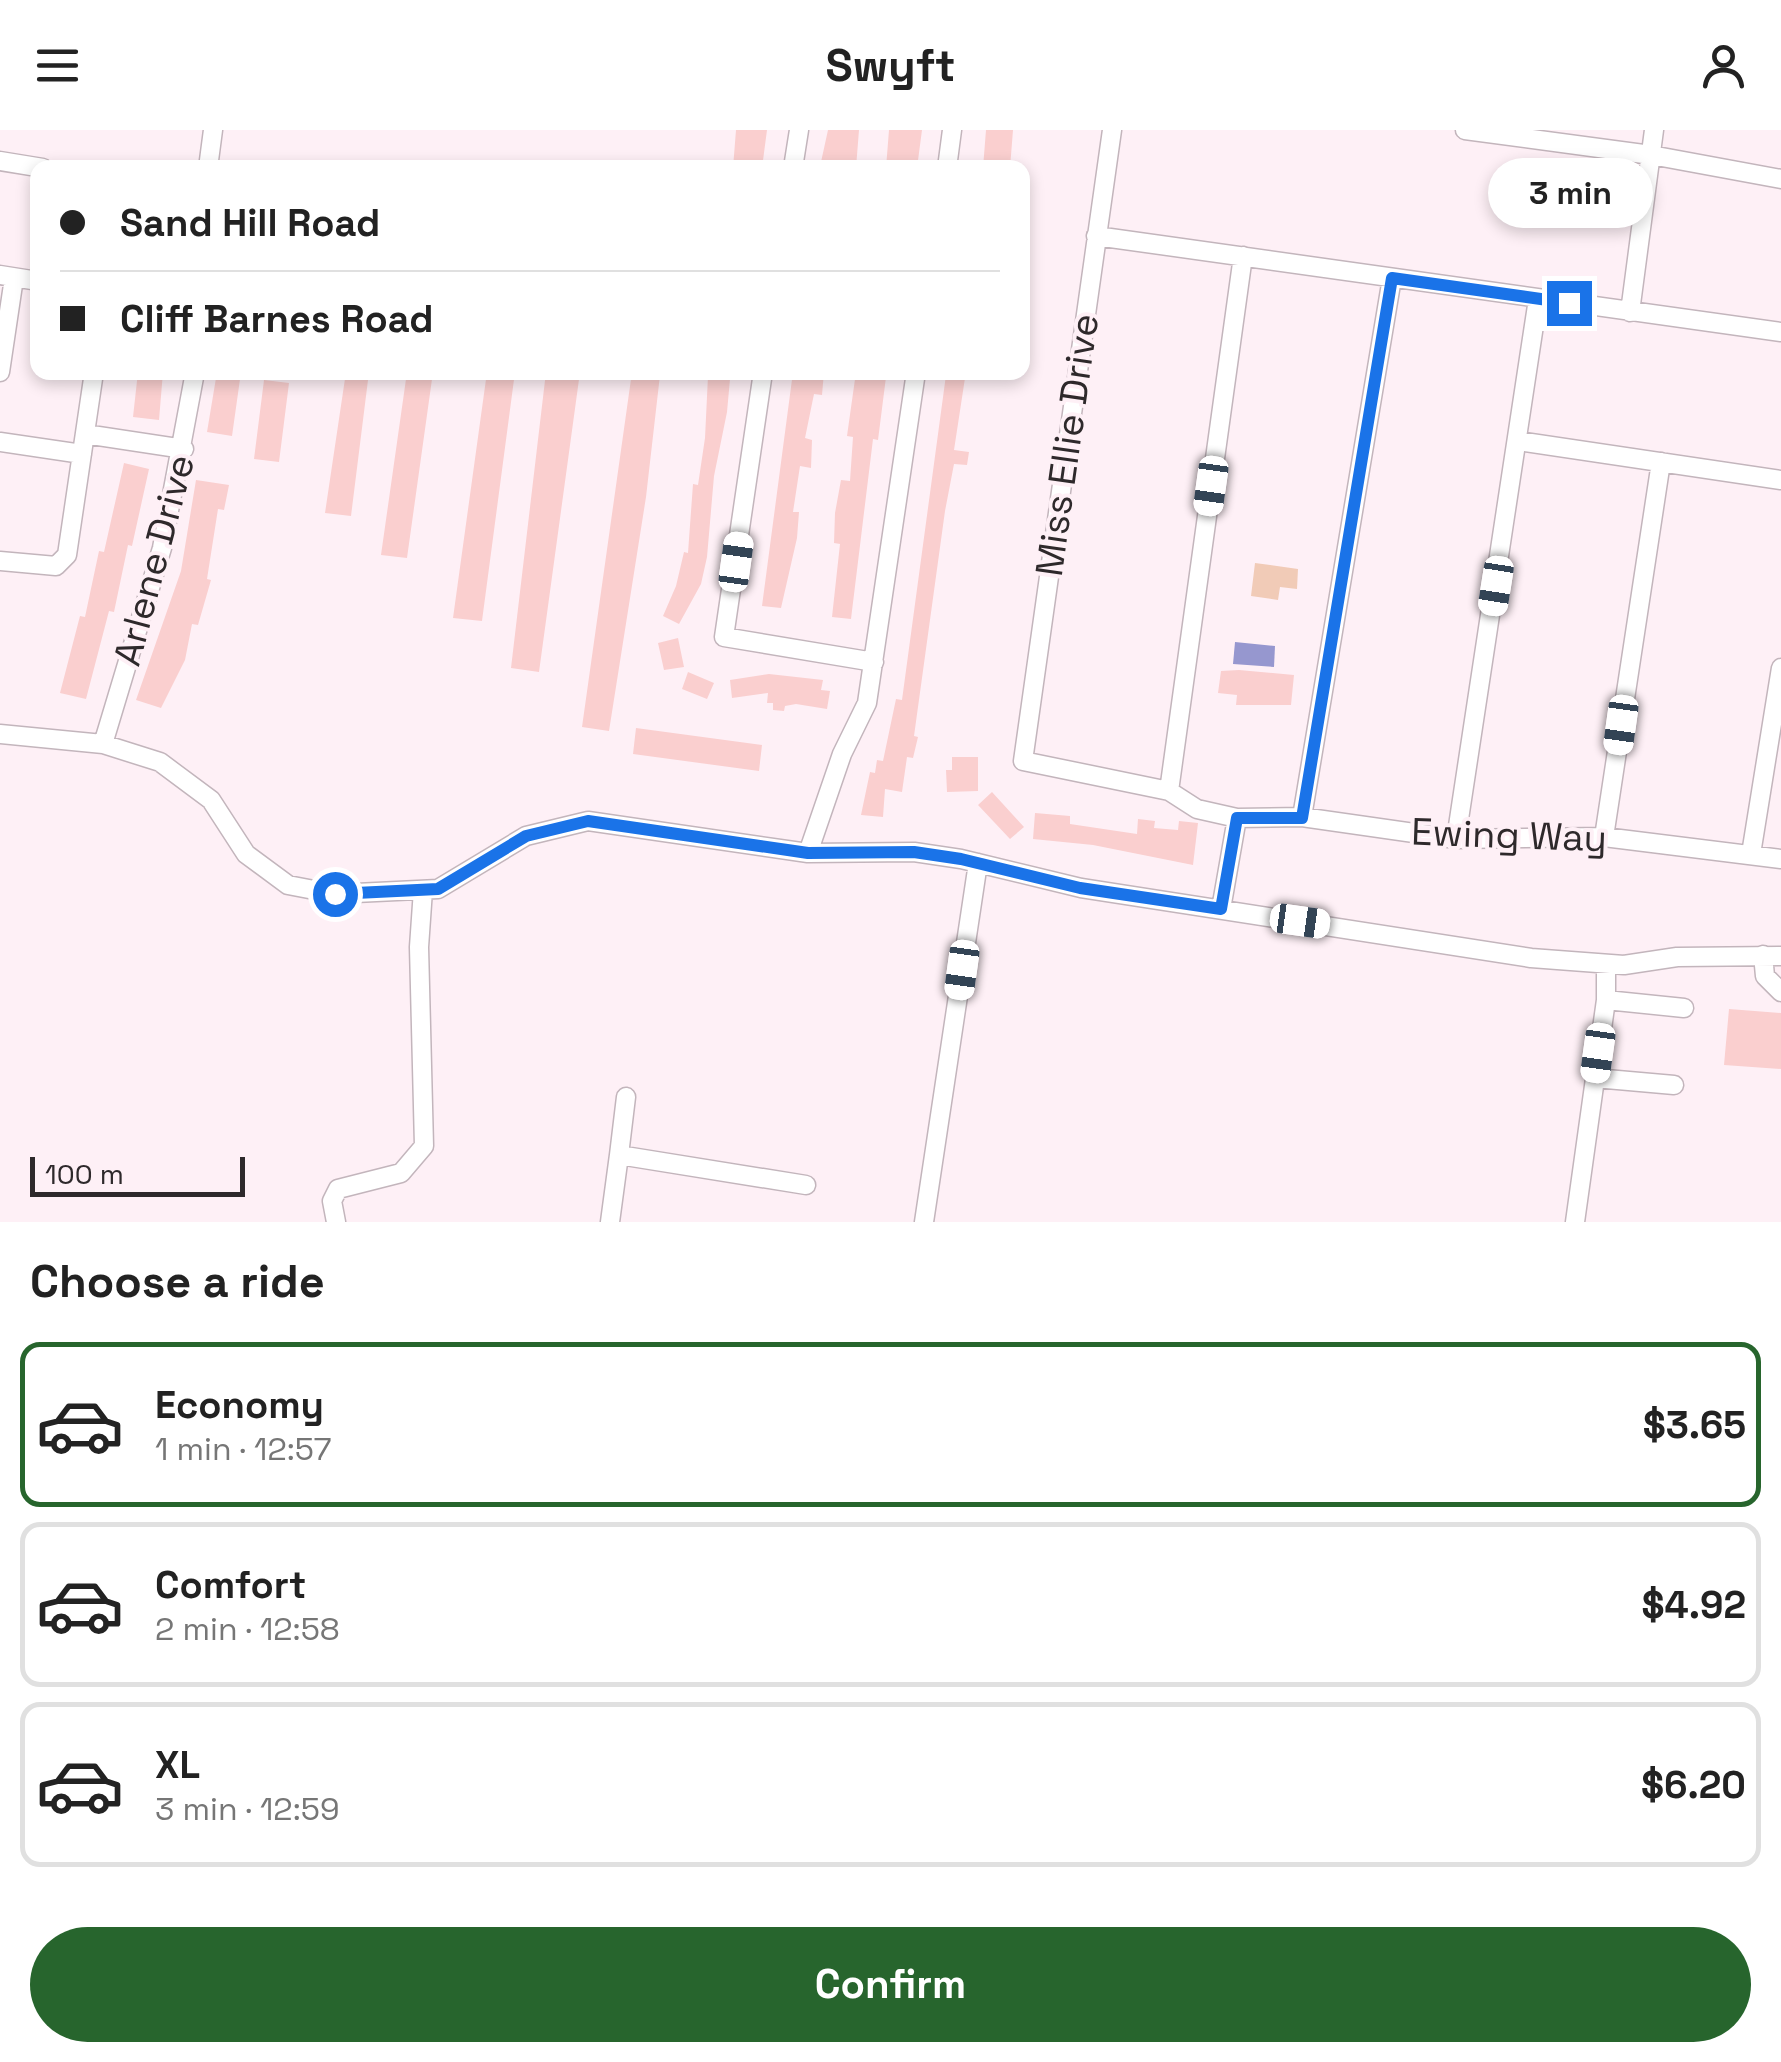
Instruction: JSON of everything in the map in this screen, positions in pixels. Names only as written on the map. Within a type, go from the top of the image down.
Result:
[{"type":"street","points":[[209,160],[213,130]]},
{"type":"street","points":[[794,160],[799,130]]},
{"type":"street","points":[[947,160],[952,130]]},
{"type":"street","name":"Miss Ellie Drive","points":[[1023,761],[1112,130]]},
{"type":"street","points":[[1465,130],[1652,155],[1781,179]]},
{"type":"street","points":[[1630,312],[1654,130]]},
{"type":"street","points":[[0,161],[30,166]]},
{"type":"street","points":[[1096,236],[1781,332]]},
{"type":"street","points":[[1169,791],[1242,256]]},
{"type":"street","points":[[0,372],[7,276]]},
{"type":"street","points":[[1302,818],[1392,278]]},
{"type":"street","points":[[1456,839],[1538,299]]},
{"type":"street","points":[[0,562],[56,566],[68,555],[93,380]]},
{"type":"street","name":"Arlene Drive","points":[[103,744],[162,548],[184,449],[194,380]]},
{"type":"street","points":[[762,380],[724,638],[874,662]]},
{"type":"street","points":[[808,853],[842,754],[866,703],[915,380]]},
{"type":"street","points":[[85,434],[184,449]]},
{"type":"street","points":[[0,442],[82,454]]},
{"type":"street","points":[[1518,442],[1781,480]]},
{"type":"street","points":[[1604,837],[1661,462]]},
{"type":"street","points":[[1750,854],[1781,668]]},
{"type":"street","points":[[0,734],[103,744],[160,762],[211,800],[246,854],[288,884],[335,894],[438,889],[526,836],[588,821],[808,853],[914,852],[1080,888],[1531,958],[1606,964],[1772,955],[1766,976],[1781,992]]},
{"type":"street","name":"Ewing Way","points":[[1023,761],[1169,791],[1197,810],[1237,818],[1302,818],[1456,839],[1604,837],[1781,859]]},
{"type":"street","points":[[1221,909],[1237,818]]},
{"type":"street","points":[[924,1222],[978,863]]},
{"type":"street","points":[[336,1222],[332,1200],[338,1189],[401,1174],[424,1146],[419,948],[424,890]]},
{"type":"street","points":[[1575,1222],[1606,1000],[1606,964]]},
{"type":"street","points":[[1606,1000],[1684,1008]]},
{"type":"street","points":[[1595,1078],[1674,1086]]},
{"type":"street","points":[[610,1222],[626,1097]]},
{"type":"street","points":[[618,1156],[806,1185]]},
{"type":"shaded area","points":[[1255,563],[1298,569],[1297,589],[1280,587],[1278,600],[1251,596]]},
{"type":"water","points":[[1235,642],[1275,646],[1274,667],[1233,664]]},
{"type":"building","points":[[736,130],[767,130],[763,160],[734,160]]},
{"type":"building","points":[[828,130],[859,130],[857,160],[821,160]]},
{"type":"building","points":[[889,130],[922,130],[918,160],[887,160]]},
{"type":"building","points":[[986,130],[1013,130],[1011,160],[984,160]]},
{"type":"building","points":[[137,380],[162,380],[159,420],[133,417]]},
{"type":"building","points":[[216,380],[240,380],[232,436],[207,432]]},
{"type":"building","points":[[264,380],[289,383],[279,462],[254,459]]},
{"type":"building","points":[[345,380],[368,380],[351,516],[325,513]]},
{"type":"building","points":[[406,380],[432,380],[407,558],[381,555]]},
{"type":"building","points":[[486,380],[514,380],[482,621],[453,618]]},
{"type":"building","points":[[545,380],[579,380],[539,672],[511,668]]},
{"type":"building","points":[[631,380],[659,380],[646,497],[609,731],[582,727]]},
{"type":"building","points":[[708,380],[730,380],[714,476],[707,557],[701,584],[679,624],[663,616],[684,552],[688,553],[693,484],[698,485]]},
{"type":"building","points":[[792,380],[823,380],[822,395],[814,394],[805,438],[812,440],[811,468],[800,466],[793,512],[799,512],[797,538],[781,608],[762,606]]},
{"type":"building","points":[[855,380],[886,380],[878,440],[873,439],[851,619],[832,617],[840,544],[834,543],[835,513],[841,480],[850,481],[853,437],[847,436]]},
{"type":"building","points":[[945,380],[965,380],[954,450],[969,452],[967,465],[954,464],[945,511],[913,758],[907,757],[902,792],[885,789],[883,817],[861,815],[870,772],[875,773],[877,760],[883,761],[896,699],[902,700]]},
{"type":"building","points":[[124,463],[149,469],[114,612],[109,611],[86,699],[60,693],[80,616],[85,617],[99,551],[104,552]]},
{"type":"building","points":[[196,480],[229,485],[224,510],[218,509],[207,579],[211,580],[198,625],[192,624],[185,660],[161,708],[136,700],[181,571]]},
{"type":"building","points":[[678,638],[684,667],[664,670],[658,643]]},
{"type":"building","points":[[1221,671],[1294,675],[1291,705],[1236,705],[1237,695],[1218,693]]},
{"type":"building","points":[[688,672],[714,683],[707,699],[682,689]]},
{"type":"building","points":[[769,674],[823,680],[821,690],[830,691],[827,709],[796,704],[785,706],[784,711],[773,710],[773,703],[767,703],[768,693],[732,698],[730,680]]},
{"type":"building","points":[[636,728],[762,745],[759,771],[633,754]]},
{"type":"building","points":[[952,757],[978,757],[978,791],[947,792],[946,770],[952,770]]},
{"type":"building","points":[[992,792],[1024,827],[1010,839],[978,805]]},
{"type":"building","points":[[1035,813],[1070,816],[1070,824],[1137,834],[1138,819],[1155,821],[1154,828],[1178,830],[1179,821],[1198,823],[1193,865],[1093,845],[1033,839]]},
{"type":"building","points":[[1729,1009],[1781,1013],[1781,1069],[1724,1065]]},
{"type":"route","points":[[335,894],[438,889],[526,836],[588,821],[808,853],[914,852],[961,859],[1080,888],[1221,909],[1237,818],[1302,818],[1392,278],[1569,303]]}]
